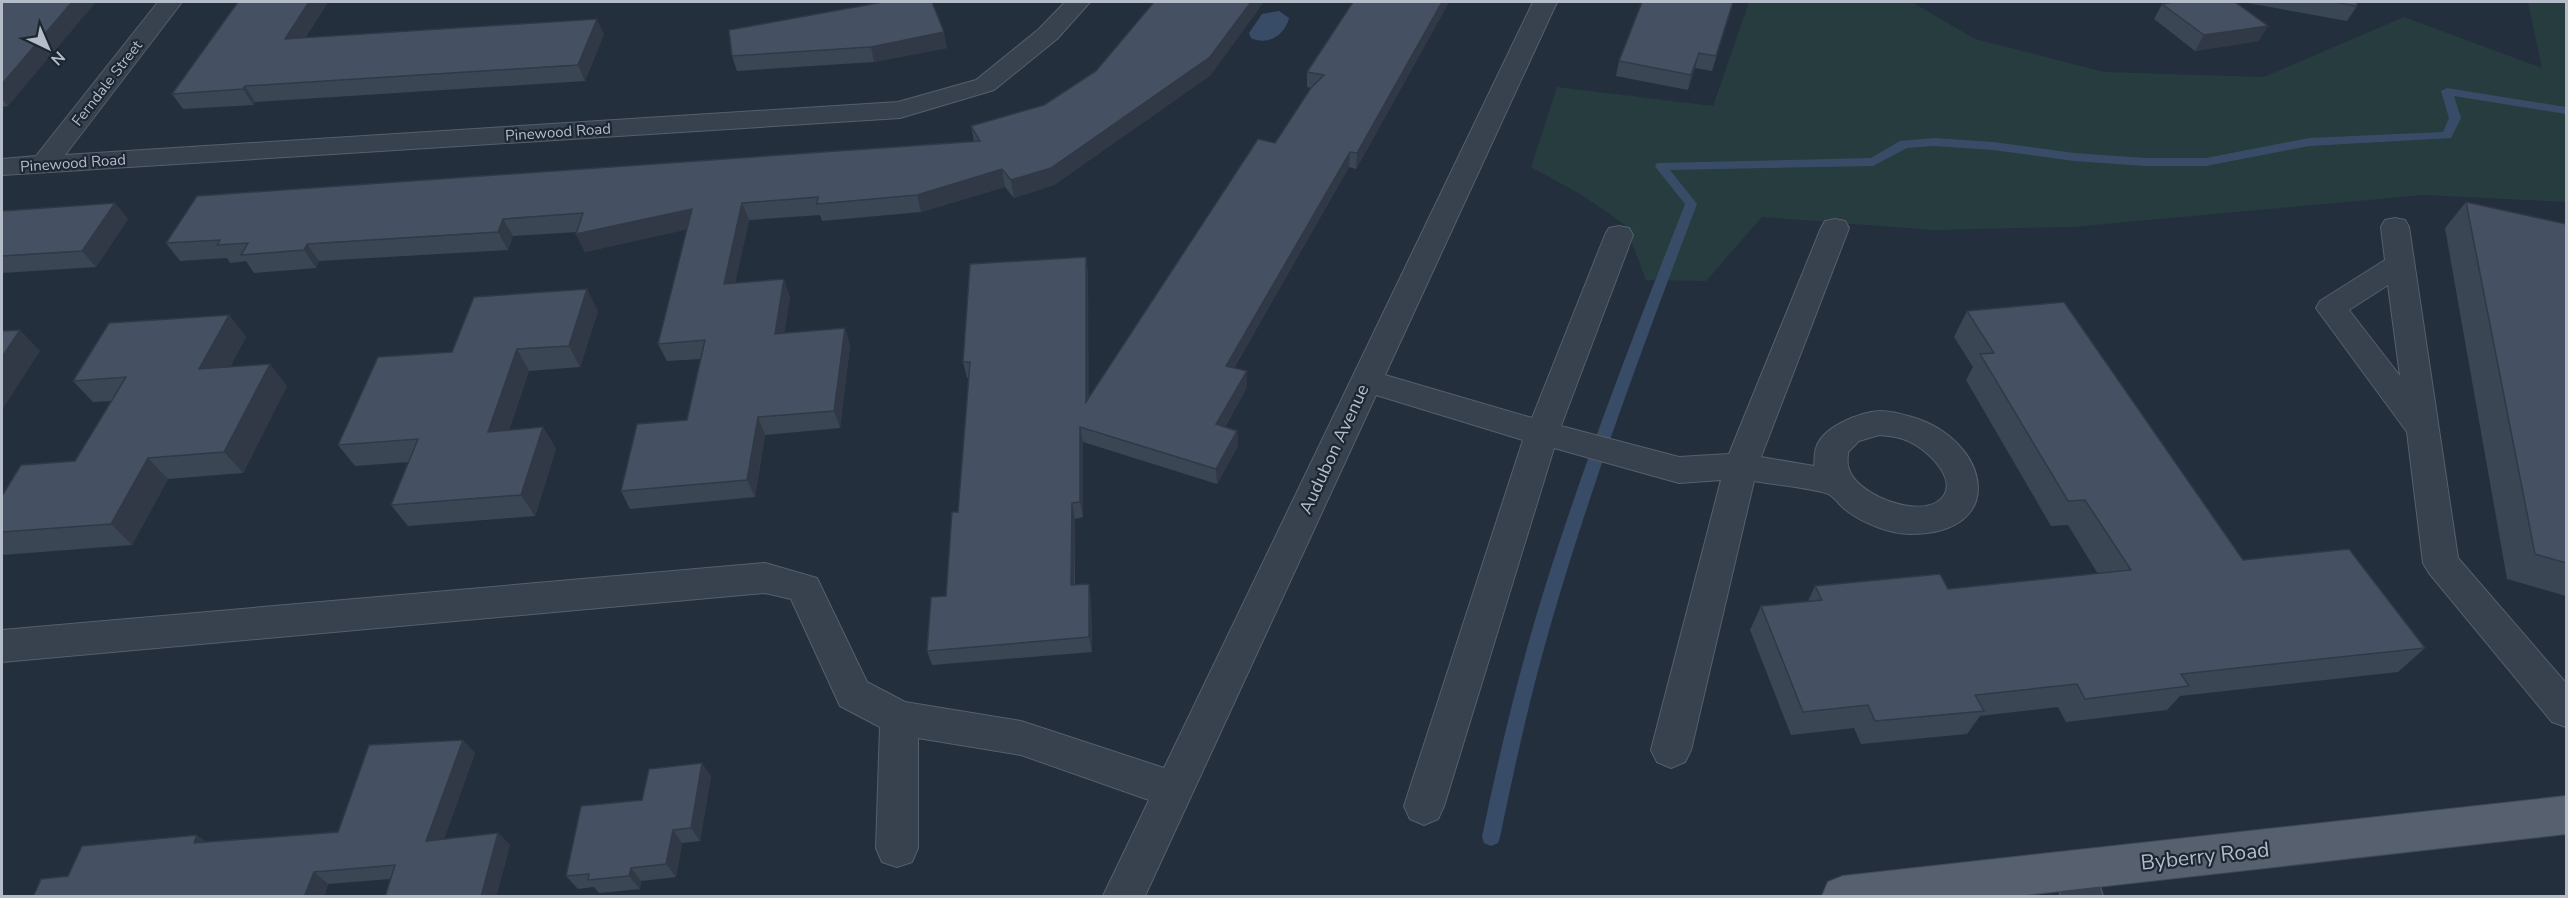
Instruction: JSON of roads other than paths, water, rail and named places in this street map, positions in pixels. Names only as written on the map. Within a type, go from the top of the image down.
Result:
[{"type":"main road","name":"Byberry Road","points":[[1843,897],[2079,884],[2566,814]]},
{"type":"street","name":"Ferndale Street","points":[[44,164],[170,2]]},
{"type":"street","name":"Pinewood Road","points":[[2,167],[900,110],[985,85],[1048,34],[1078,2]]},
{"type":"street","name":"Audubon Avenue","points":[[1124,897],[1545,2]]},
{"type":"street","points":[[2395,227],[2441,563],[2566,710]]},
{"type":"street","points":[[1671,750],[1741,466],[1835,228]]},
{"type":"street","points":[[1424,806],[1553,436],[1619,235]]},
{"type":"street","points":[[2399,264],[2331,308],[2422,429]]},
{"type":"street","points":[[1366,381],[1679,470],[1741,466],[1839,483]]},
{"type":"street","points":[[2,646],[765,578],[804,588],[853,694],[899,718],[1021,738],[1174,790]]},
{"type":"street","points":[[897,848],[899,718]]},
{"type":"water","points":[[1279,11],[1289,18],[1280,34],[1264,41],[1251,38],[1249,33],[1262,14]]},
{"type":"waterway","points":[[1491,837],[1526,682],[1561,561],[1624,381],[1691,204],[1661,166],[1873,162],[1904,144],[1934,142],[1993,146],[2074,157],[2145,162],[2206,162],[2309,142],[2447,135],[2455,118],[2447,91],[2566,111]]}]
